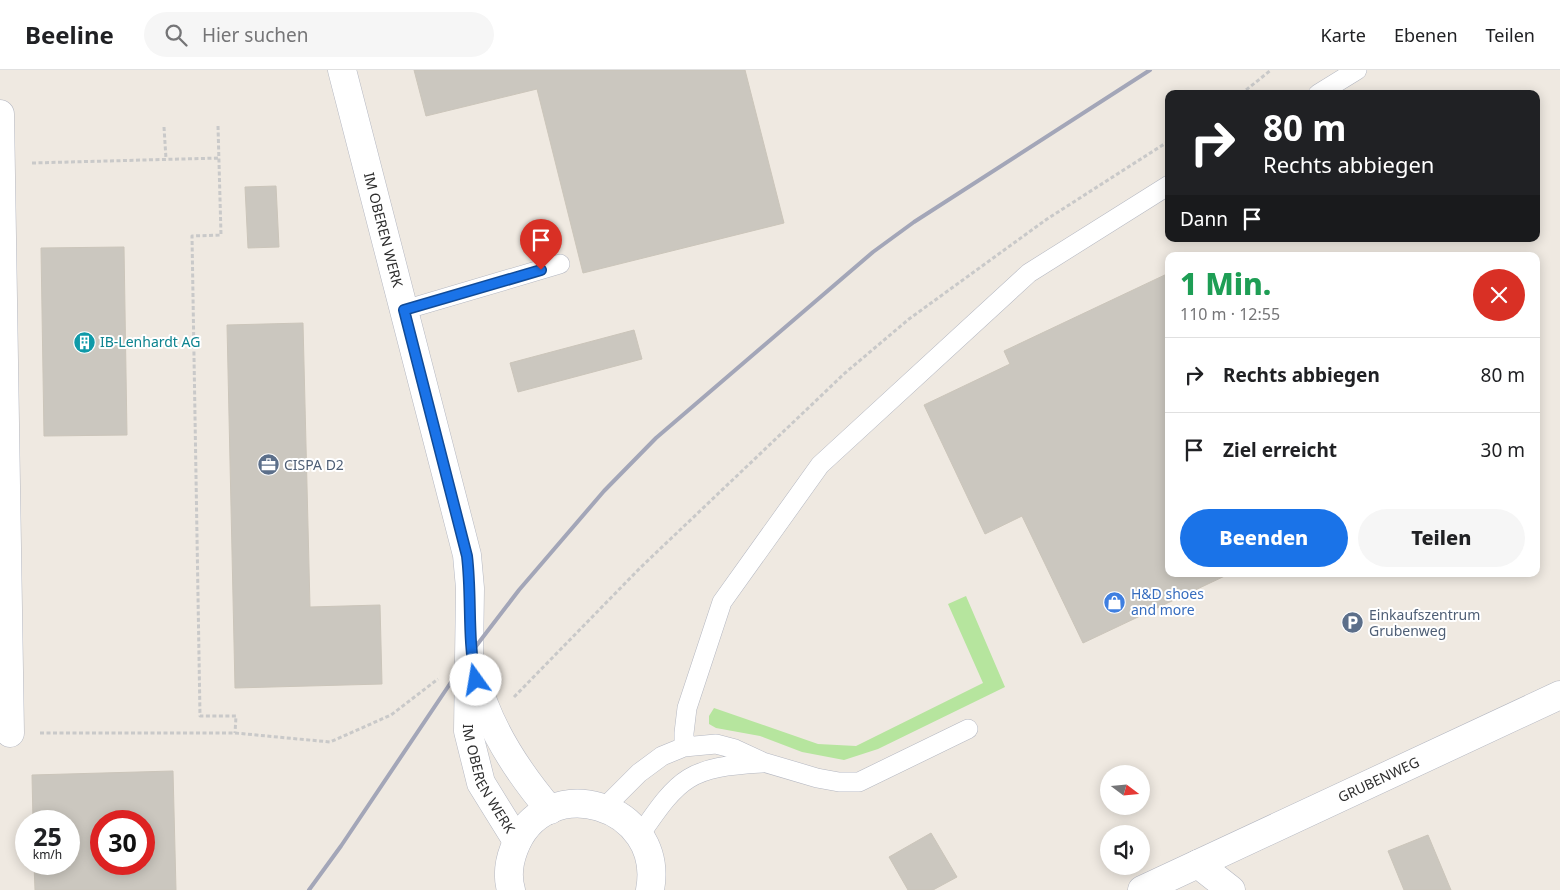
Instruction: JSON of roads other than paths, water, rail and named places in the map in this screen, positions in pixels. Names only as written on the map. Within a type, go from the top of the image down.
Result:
[{"type":"street","name":"IM OBEREN WERK","points":[[342,70],[467,556],[470,588],[468,731],[473,756],[481,783],[517,841]]},
{"type":"street","points":[[0,127],[2,164],[4,647],[10,733]]},
{"type":"street","name":"IM OBEREN WERK","points":[[470,654],[480,694],[505,748],[524,779],[550,810]]},
{"type":"street","name":"GRUBENWEG","points":[[1142,890],[1560,695]]},
{"type":"street","points":[[511,890],[510,862],[517,841],[537,818],[550,810],[568,804],[587,803],[605,807],[630,823],[640,834],[648,851],[652,869],[652,889]]},
{"type":"street","points":[[1198,864],[1231,890]]},
{"type":"lane","points":[[1324,90],[1357,70]]},
{"type":"lane","points":[[684,747],[687,708],[722,602],[820,465],[1029,273],[1165,188]]},
{"type":"lane","points":[[404,310],[560,264]]},
{"type":"lane","points":[[605,807],[639,773],[662,756],[684,747],[716,744],[735,749],[763,762],[817,778],[839,782],[859,782],[968,729]]},
{"type":"lane","points":[[640,834],[676,786],[699,771],[726,765],[763,762]]},
{"type":"railway","points":[[309,890],[341,846],[470,654],[519,590],[604,491],[656,438],[873,252],[914,222],[1150,70]]},
{"type":"place","name":"IB-Lenhardt AG","points":[[84,342]]},
{"type":"place","name":"CISPA D2","points":[[268,465]]},
{"type":"place","name":"H&D shoes and more","points":[[1115,602]]},
{"type":"place","name":"Einkaufszentrum Grubenweg","points":[[1353,623]]}]
